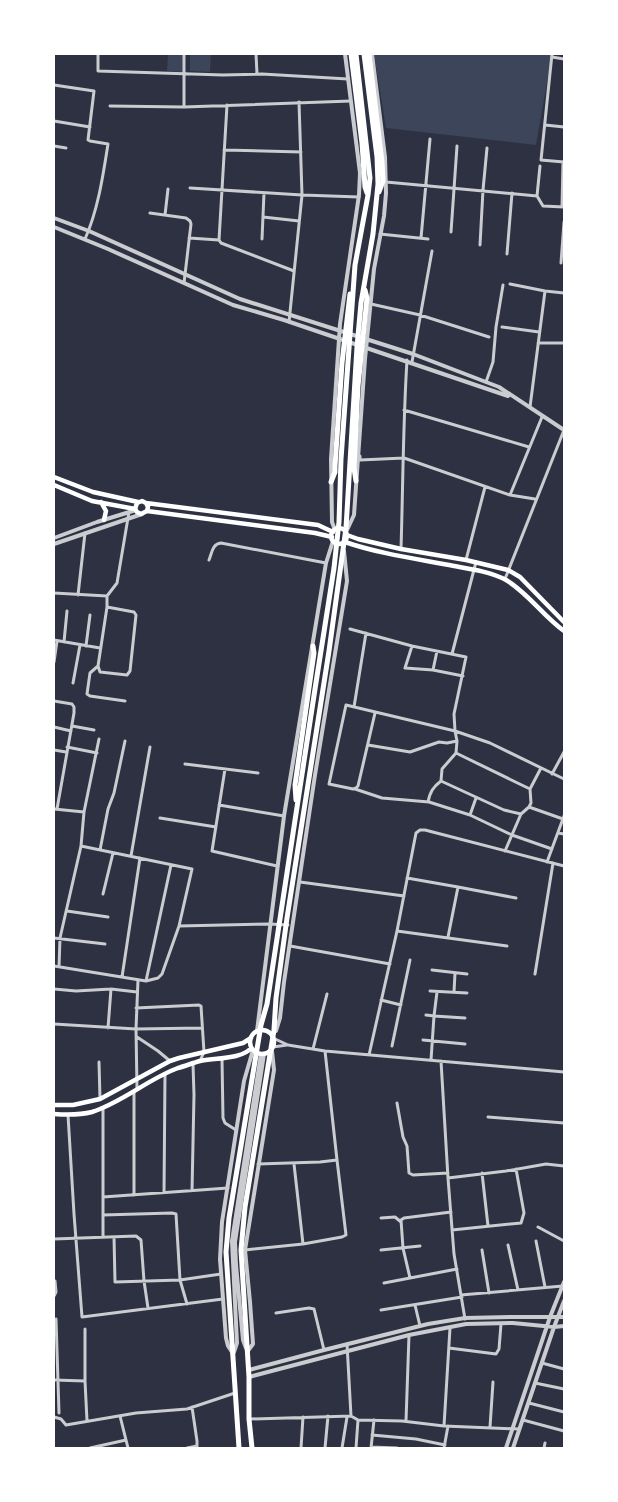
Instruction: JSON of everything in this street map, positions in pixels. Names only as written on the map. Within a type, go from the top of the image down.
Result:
[{"type":"main road","points":[[351,54],[362,143],[365,187],[368,195]]},
{"type":"main road","points":[[240,1448],[226,1252],[229,1218],[261,1025],[267,1004],[337,547],[353,289],[370,178],[356,54]]},
{"type":"main road","points":[[252,1448],[249,1419],[249,1370],[240,1250],[244,1207],[274,1030],[276,998],[287,918],[346,528],[356,347],[373,234],[378,184],[377,157],[364,54]]},
{"type":"main road","points":[[371,54],[383,181],[377,194]]},
{"type":"main road","points":[[356,481],[358,386],[367,298],[364,287]]},
{"type":"main road","points":[[331,482],[335,472],[349,295],[353,289]]},
{"type":"main road","points":[[54,477],[93,492],[138,502],[318,525],[333,535],[337,544],[344,542],[359,547],[494,575],[514,585],[564,631]]},
{"type":"main road","points":[[54,485],[92,500],[135,509],[138,513],[333,535],[342,529],[346,534],[358,539],[508,570],[520,577],[564,622]]},
{"type":"main road","points":[[100,502],[106,511],[104,520]]},
{"type":"main road","points":[[135,509],[138,502]]},
{"type":"main road","points":[[144,513],[148,507],[146,503]]},
{"type":"main road","points":[[344,542],[346,534]]},
{"type":"main road","points":[[297,805],[294,785],[314,653],[313,646]]},
{"type":"main road","points":[[54,1105],[81,1104],[100,1099],[137,1080],[162,1064],[243,1043],[257,1031],[267,1031],[273,1038],[273,1048],[263,1054],[252,1049],[241,1054],[200,1061],[165,1074],[93,1112],[68,1115],[54,1114]]},
{"type":"main road","points":[[251,1038],[252,1049]]},
{"type":"street","points":[[98,54],[98,71],[257,74],[348,79]]},
{"type":"street","points":[[184,54],[184,107]]},
{"type":"street","points":[[256,54],[257,74]]},
{"type":"street","points":[[257,1031],[284,816],[326,563],[333,535],[331,482],[339,331],[359,197],[360,173],[345,54]]},
{"type":"street","points":[[371,54],[385,157],[386,182],[384,216],[374,270],[367,340],[360,460],[404,458],[485,487],[535,500]]},
{"type":"street","points":[[540,166],[537,196],[543,206],[563,207],[564,162],[541,160],[552,55],[564,59]]},
{"type":"street","points":[[54,85],[94,91],[88,137],[90,141],[108,144],[99,190],[89,231],[85,239]]},
{"type":"street","points":[[110,106],[184,107],[351,101]]},
{"type":"street","points":[[289,322],[302,195],[299,102]]},
{"type":"street","points":[[219,240],[227,105]]},
{"type":"street","points":[[54,121],[90,127]]},
{"type":"street","points":[[545,125],[564,127]]},
{"type":"street","points":[[421,238],[430,139]]},
{"type":"street","points":[[54,146],[66,148]]},
{"type":"street","points":[[451,232],[457,146]]},
{"type":"street","points":[[480,245],[487,148]]},
{"type":"street","points":[[224,150],[301,152]]},
{"type":"street","points":[[386,182],[537,196]]},
{"type":"street","points":[[190,188],[359,197]]},
{"type":"street","points":[[165,215],[168,189]]},
{"type":"street","points":[[262,239],[264,193]]},
{"type":"street","points":[[507,254],[512,193]]},
{"type":"street","points":[[150,213],[188,219],[191,224],[184,283]]},
{"type":"street","points":[[263,217],[299,221]]},
{"type":"street","points":[[54,218],[89,231],[236,297],[290,316],[413,354],[501,388],[564,430],[505,579]]},
{"type":"street","points":[[560,262],[564,222]]},
{"type":"street","points":[[54,227],[233,305],[409,361],[513,397]]},
{"type":"street","points":[[380,234],[428,239]]},
{"type":"street","points":[[189,238],[219,240],[221,243],[294,271]]},
{"type":"street","points":[[401,549],[404,410],[409,361],[413,354],[432,251]]},
{"type":"street","points":[[510,284],[564,293]]},
{"type":"street","points":[[486,382],[492,362],[503,285]]},
{"type":"street","points":[[530,408],[545,291]]},
{"type":"street","points":[[371,304],[420,315],[489,336]]},
{"type":"street","points":[[502,327],[539,332]]},
{"type":"street","points":[[538,343],[564,343]]},
{"type":"street","points":[[346,534],[354,515],[367,348]]},
{"type":"street","points":[[404,410],[529,447]]},
{"type":"street","points":[[510,495],[542,417]]},
{"type":"street","points":[[466,560],[485,487]]},
{"type":"street","points":[[54,538],[135,509]]},
{"type":"street","points":[[106,607],[134,612],[136,615],[130,671],[125,675],[100,672],[98,666],[107,596],[117,583],[129,512]]},
{"type":"street","points":[[54,544],[144,513]]},
{"type":"street","points":[[78,595],[86,533]]},
{"type":"street","points":[[344,542],[347,580],[315,775],[280,1018],[273,1038],[288,1045],[325,1051],[564,1072]]},
{"type":"street","points":[[209,560],[214,547],[220,543],[326,563]]},
{"type":"street","points":[[452,654],[476,562]]},
{"type":"street","points":[[54,593],[107,596]]},
{"type":"street","points":[[64,642],[67,611]]},
{"type":"street","points":[[86,646],[90,614]]},
{"type":"street","points":[[350,630],[412,646],[466,657],[454,714],[455,732],[458,741],[456,753],[442,769],[441,782]]},
{"type":"street","points":[[354,707],[366,633]]},
{"type":"street","points":[[54,662],[56,641],[100,648]]},
{"type":"street","points":[[73,683],[80,645]]},
{"type":"street","points":[[412,646],[405,668],[433,670],[463,676]]},
{"type":"street","points":[[433,670],[437,651]]},
{"type":"street","points":[[98,666],[90,673],[87,694],[125,701]]},
{"type":"street","points":[[54,701],[72,704],[74,707],[72,726],[55,809],[84,812]]},
{"type":"street","points":[[552,849],[512,835],[470,816],[428,802],[382,798],[329,784],[346,705],[455,732],[490,743],[564,779]]},
{"type":"street","points":[[353,789],[358,786],[376,713]]},
{"type":"street","points":[[72,726],[94,730]]},
{"type":"street","points":[[54,727],[71,731]]},
{"type":"street","points":[[58,967],[60,938],[81,846],[84,812],[99,739]]},
{"type":"street","points":[[100,850],[125,741]]},
{"type":"street","points":[[368,746],[410,752],[439,742],[458,741]]},
{"type":"street","points":[[131,856],[150,747]]},
{"type":"street","points":[[54,750],[67,749],[97,753]]},
{"type":"street","points":[[552,774],[564,752]]},
{"type":"street","points":[[456,753],[530,790]]},
{"type":"street","points":[[185,764],[258,773]]},
{"type":"street","points":[[505,852],[520,814],[531,803],[530,790],[541,768]]},
{"type":"street","points":[[225,769],[212,851],[278,866]]},
{"type":"street","points":[[428,802],[430,792],[435,785],[441,782]]},
{"type":"street","points":[[441,782],[504,810],[520,814]]},
{"type":"street","points":[[470,816],[476,798]]},
{"type":"street","points":[[219,805],[284,816]]},
{"type":"street","points":[[529,807],[564,817],[547,862]]},
{"type":"street","points":[[160,818],[216,828]]},
{"type":"street","points":[[369,1055],[397,931],[416,832],[426,830],[564,866]]},
{"type":"street","points":[[558,833],[564,834]]},
{"type":"street","points":[[54,966],[146,981],[158,978],[162,974],[179,926],[192,869],[81,846]]},
{"type":"street","points":[[103,894],[113,853]]},
{"type":"street","points":[[122,977],[140,858]]},
{"type":"street","points":[[535,974],[553,864]]},
{"type":"street","points":[[146,981],[171,865]]},
{"type":"street","points":[[407,878],[516,898]]},
{"type":"street","points":[[300,882],[404,896]]},
{"type":"street","points":[[448,937],[458,887]]},
{"type":"street","points":[[67,911],[108,917]]},
{"type":"street","points":[[179,926],[270,924],[293,926]]},
{"type":"street","points":[[397,931],[507,946]]},
{"type":"street","points":[[54,938],[104,944]]},
{"type":"street","points":[[290,946],[390,964]]},
{"type":"street","points":[[392,1046],[410,960]]},
{"type":"street","points":[[432,970],[467,974]]},
{"type":"street","points":[[454,993],[455,973]]},
{"type":"street","points":[[134,1195],[138,980]]},
{"type":"street","points":[[54,989],[76,991],[111,989],[137,992]]},
{"type":"street","points":[[108,1028],[111,989]]},
{"type":"street","points":[[430,991],[467,994]]},
{"type":"street","points":[[431,1060],[437,992]]},
{"type":"street","points":[[313,1049],[326,994]]},
{"type":"street","points":[[381,1000],[401,1005]]},
{"type":"street","points":[[136,1008],[199,1004],[202,1009],[204,1052],[200,1061]]},
{"type":"street","points":[[426,1015],[465,1018]]},
{"type":"street","points":[[54,1024],[136,1029],[202,1028]]},
{"type":"street","points":[[136,1037],[170,1061]]},
{"type":"street","points":[[424,1040],[465,1044]]},
{"type":"street","points":[[247,1352],[253,1344],[244,1250],[274,1070],[273,1048],[288,1045]]},
{"type":"street","points":[[233,1354],[226,1338],[220,1243],[244,1081],[252,1049]]},
{"type":"street","points":[[244,1250],[303,1244],[346,1235],[325,1051]]},
{"type":"street","points":[[247,1352],[242,1340],[235,1242],[263,1054]]},
{"type":"street","points":[[233,1354],[237,1343],[232,1241],[263,1054]]},
{"type":"street","points":[[222,1058],[223,1118],[225,1123],[237,1130]]},
{"type":"street","points":[[441,1061],[452,1230],[466,1324]]},
{"type":"street","points":[[99,1062],[100,1099]]},
{"type":"street","points":[[192,1191],[193,1064]]},
{"type":"street","points":[[164,1193],[165,1074]]},
{"type":"street","points":[[397,1103],[406,1146],[409,1173],[413,1175],[448,1173]]},
{"type":"street","points":[[103,1107],[103,1238]]},
{"type":"street","points":[[68,1115],[75,1238],[82,1316],[223,1299]]},
{"type":"street","points":[[488,1117],[564,1123]]},
{"type":"street","points":[[258,1164],[294,1164],[337,1160]]},
{"type":"street","points":[[294,1164],[303,1244]]},
{"type":"street","points":[[448,1178],[546,1164],[564,1166]]},
{"type":"street","points":[[452,1230],[521,1223],[524,1213],[516,1169]]},
{"type":"street","points":[[482,1173],[488,1226]]},
{"type":"street","points":[[103,1197],[228,1188]]},
{"type":"street","points":[[401,1222],[404,1218],[451,1212]]},
{"type":"street","points":[[103,1215],[176,1214],[180,1280],[187,1304]]},
{"type":"street","points":[[381,1218],[395,1217],[401,1222],[403,1248],[410,1278]]},
{"type":"street","points":[[538,1227],[564,1241]]},
{"type":"street","points":[[54,1240],[136,1236],[141,1240],[148,1308]]},
{"type":"street","points":[[114,1237],[115,1282],[180,1280],[221,1274]]},
{"type":"street","points":[[536,1241],[545,1287]]},
{"type":"street","points":[[508,1245],[518,1290]]},
{"type":"street","points":[[381,1250],[420,1246]]},
{"type":"street","points":[[482,1250],[489,1292]]},
{"type":"street","points":[[384,1283],[457,1269]]},
{"type":"street","points":[[54,1296],[56,1292],[55,1281]]},
{"type":"street","points":[[382,1310],[489,1292],[564,1285],[550,1317],[506,1448]]},
{"type":"street","points":[[513,1448],[564,1301]]},
{"type":"street","points":[[415,1305],[420,1326]]},
{"type":"street","points":[[276,1313],[309,1308],[314,1309],[324,1350]]},
{"type":"street","points":[[249,1370],[420,1326],[465,1318],[564,1318]]},
{"type":"street","points":[[56,1319],[56,1380],[59,1413]]},
{"type":"street","points":[[249,1377],[409,1335],[466,1324],[513,1323],[554,1327],[564,1326]]},
{"type":"street","points":[[449,1348],[496,1354],[499,1349],[501,1324]]},
{"type":"street","points":[[372,1435],[416,1439],[444,1446],[450,1328]]},
{"type":"street","points":[[85,1329],[87,1421]]},
{"type":"street","points":[[406,1421],[409,1335]]},
{"type":"street","points":[[342,1448],[349,1416],[347,1344]]},
{"type":"street","points":[[542,1364],[564,1369]]},
{"type":"street","points":[[56,1380],[85,1380]]},
{"type":"street","points":[[490,1428],[492,1382]]},
{"type":"street","points":[[535,1383],[564,1389]]},
{"type":"street","points":[[54,1417],[61,1419],[66,1425],[136,1413],[187,1409],[236,1393]]},
{"type":"street","points":[[529,1403],[564,1412]]},
{"type":"street","points":[[187,1448],[197,1447],[192,1407]]},
{"type":"street","points":[[120,1416],[128,1448]]},
{"type":"street","points":[[325,1448],[328,1416]]},
{"type":"street","points":[[249,1419],[349,1416],[358,1420],[406,1421],[446,1426],[520,1429]]},
{"type":"street","points":[[301,1448],[303,1417]]},
{"type":"street","points":[[356,1448],[358,1420]]},
{"type":"street","points":[[374,1420],[371,1448],[397,1448]]},
{"type":"street","points":[[523,1420],[564,1431]]},
{"type":"street","points":[[90,1448],[126,1440]]},
{"type":"street","points":[[544,1448],[545,1443]]},
{"type":"shaded area","points":[[168,54],[183,54],[184,72],[167,71]]},
{"type":"shaded area","points":[[190,54],[211,54],[210,72],[190,71]]},
{"type":"shaded area","points":[[374,54],[552,54],[536,145],[386,128]]}]
